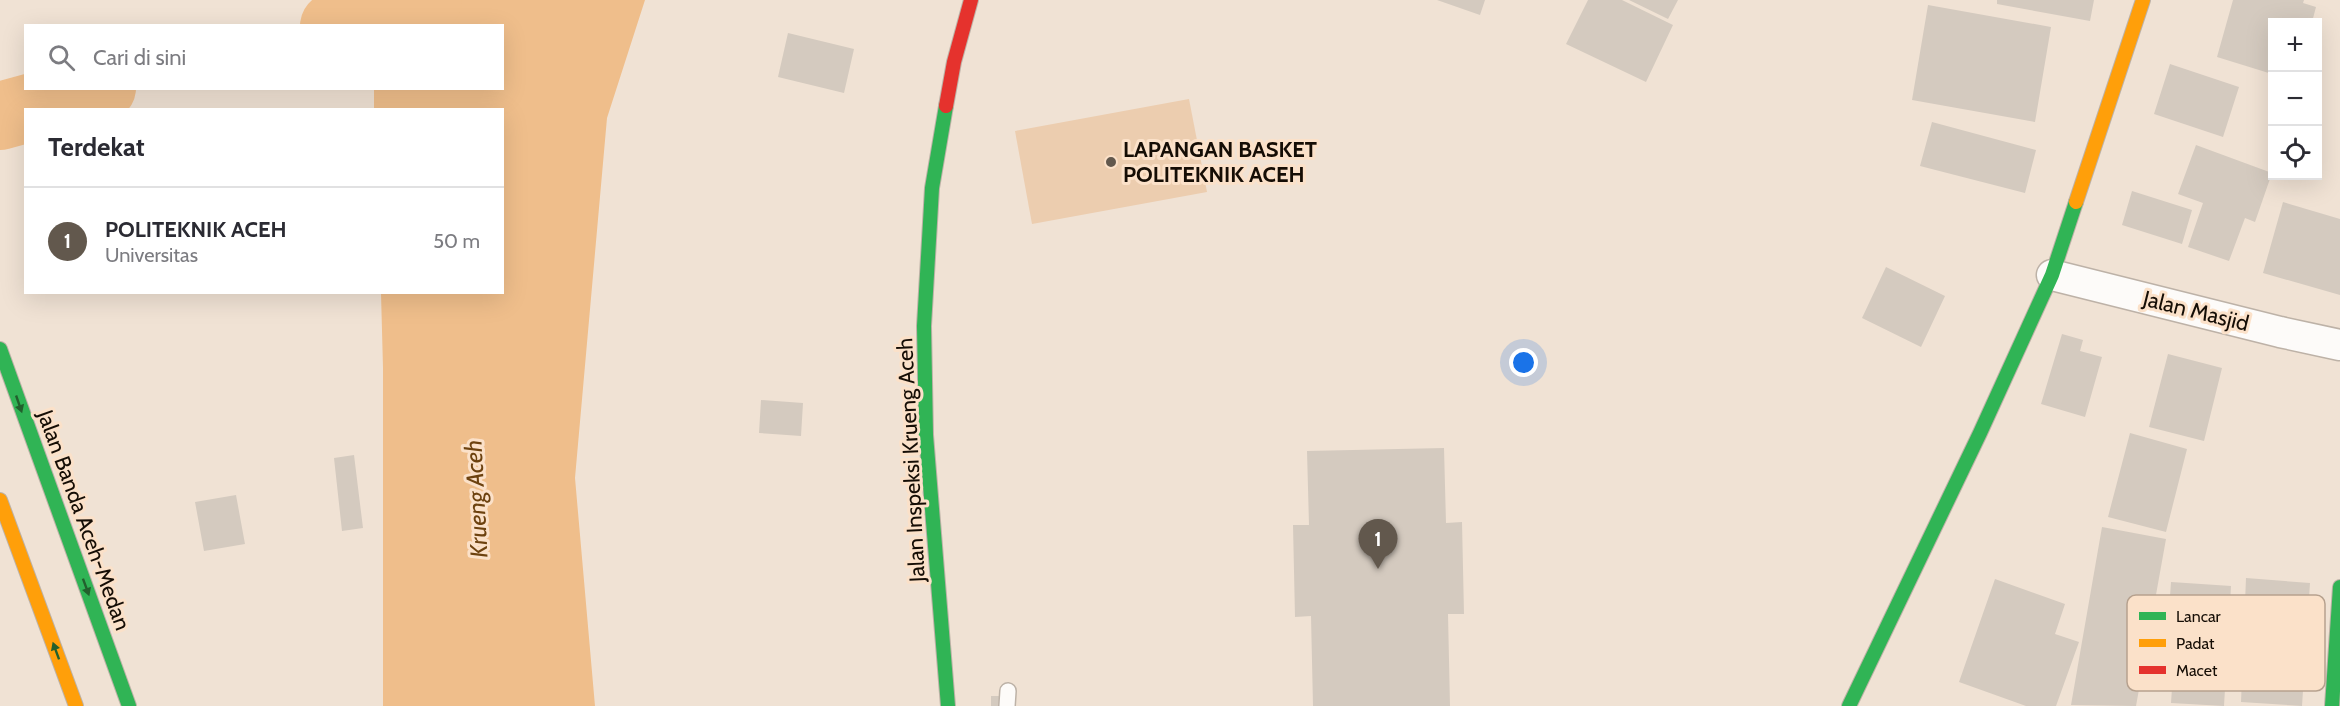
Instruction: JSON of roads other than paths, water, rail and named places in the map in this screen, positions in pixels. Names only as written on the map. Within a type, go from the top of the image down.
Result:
[{"type":"main road","name":"Jalan Inspeksi Krueng Aceh","points":[[948,706],[926,435],[924,326],[932,188],[954,62],[970,0]]},
{"type":"main road","points":[[1849,706],[1980,434],[2052,275],[2143,0]]},
{"type":"main road","name":"Jalan Banda Aceh-Medan","points":[[0,349],[129,706]]},
{"type":"main road","points":[[0,500],[76,706]]},
{"type":"main road","points":[[2332,706],[2340,587]]},
{"type":"street","name":"Jalan Masjid","points":[[2052,275],[2340,345]]},
{"type":"water","name":"Krueng Aceh","points":[[373,0],[645,0],[607,118],[575,478],[595,706],[383,706],[381,294],[504,294],[504,108],[374,108],[374,90],[504,90],[504,24],[372,24]]},
{"type":"waterway","points":[[341,24],[428,0]]},
{"type":"waterway","points":[[29,108],[95,90]]},
{"type":"waterway","points":[[0,116],[24,109]]},
{"type":"place","name":"LAPANGAN BASKET POLITEKNIK ACEH","points":[[1111,162]]},
{"type":"place","name":"POLITEKNIK ACEH","points":[[1378,569]]}]
